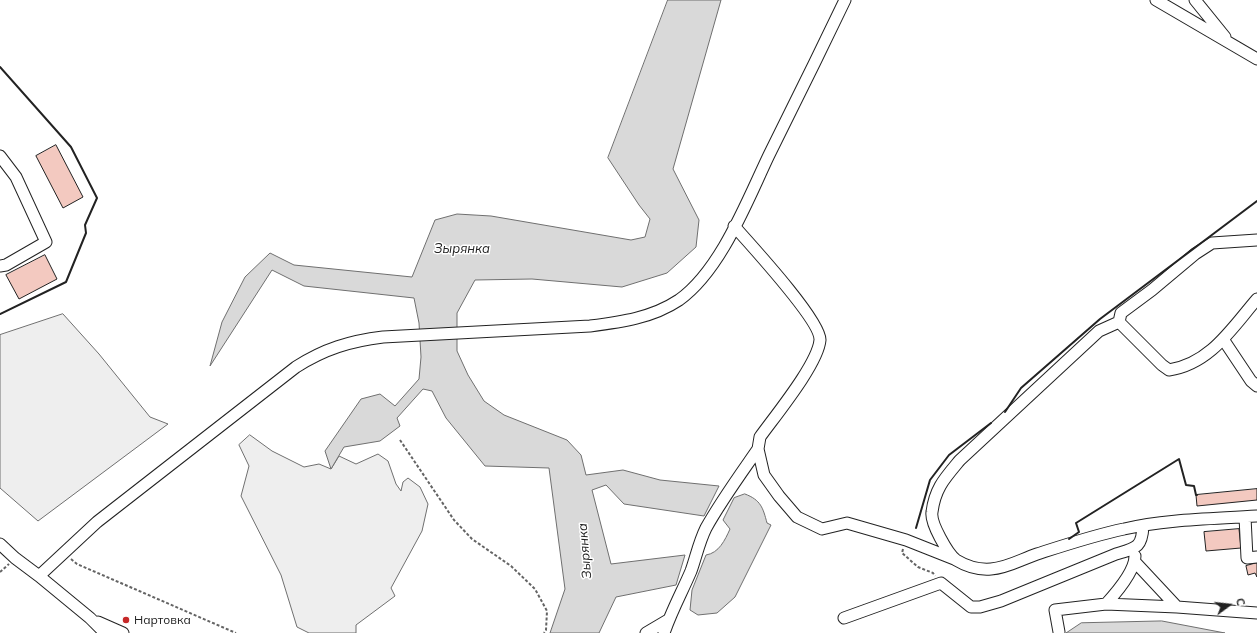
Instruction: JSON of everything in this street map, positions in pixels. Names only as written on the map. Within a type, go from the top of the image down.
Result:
[{"type":"street","points":[[39,576],[97,522],[296,367],[313,356],[344,344],[364,339],[398,335],[489,332],[590,326],[610,323],[651,314],[665,309],[680,299],[691,290],[709,270],[734,226],[845,0]]},
{"type":"street","points":[[1156,0],[1257,59]]},
{"type":"street","points":[[1195,0],[1241,58],[1257,66]]},
{"type":"street","points":[[0,156],[16,177],[46,242],[6,265],[0,266]]},
{"type":"street","points":[[734,226],[806,310],[816,326],[820,338],[817,351],[804,375],[760,437],[758,449],[764,474],[779,496],[797,517],[822,530],[847,523],[906,540],[969,566],[990,569],[1006,566],[1036,554],[1124,529],[1257,516]]},
{"type":"street","points":[[1119,322],[1121,313],[1152,290],[1195,254],[1212,243],[1257,240]]},
{"type":"street","points":[[1119,322],[1162,365],[1170,370],[1182,368],[1201,359],[1216,348],[1257,299]]},
{"type":"street","points":[[954,559],[936,530],[932,514],[936,494],[941,482],[960,460],[1098,331],[1119,322]]},
{"type":"street","points":[[1223,339],[1251,381],[1257,386]]},
{"type":"street","points":[[664,633],[668,620],[673,613],[691,571],[697,548],[706,529],[758,449]]},
{"type":"street","points":[[1244,517],[1247,558],[1257,557]]},
{"type":"street","points":[[1106,604],[1118,590],[1135,562],[1136,548],[1142,538],[1143,526]]},
{"type":"street","points":[[0,544],[15,558],[90,618],[105,633]]},
{"type":"street","points":[[844,618],[941,583],[971,607],[980,607],[1001,601],[1116,554],[1136,548]]},
{"type":"street","points":[[1135,562],[1177,606]]},
{"type":"street","points":[[1059,632],[1056,610],[1106,604],[1177,606],[1257,613]]},
{"type":"street","points":[[90,618],[123,633]]},
{"type":"street","points":[[646,633],[668,620]]},
{"type":"path","points":[[400,440],[454,520],[472,539],[511,566],[535,589],[547,611],[546,630],[544,633]]},
{"type":"path","points":[[906,540],[902,553],[918,567],[933,573],[941,583]]},
{"type":"path","points":[[64,552],[77,564],[236,633]]},
{"type":"shaded area","points":[[63,314],[99,354],[150,417],[168,424],[38,521],[0,488],[0,335]]},
{"type":"shaded area","points":[[250,435],[272,451],[304,467],[319,464],[331,469],[339,456],[356,464],[378,454],[388,461],[396,484],[401,491],[403,482],[408,478],[420,487],[428,504],[422,531],[391,588],[395,596],[356,625],[356,633],[309,633],[297,627],[281,575],[241,496],[249,466],[239,445]]},
{"type":"water","name":"Зырянка","points":[[668,0],[721,0],[673,169],[699,220],[696,247],[667,273],[622,287],[532,279],[475,280],[457,313],[457,351],[468,375],[484,401],[504,415],[567,440],[581,455],[586,475],[623,470],[660,480],[719,486],[704,516],[624,504],[606,485],[592,490],[611,564],[685,555],[676,585],[616,597],[599,633],[550,633],[565,589],[549,468],[485,466],[446,418],[432,391],[423,389],[397,418],[400,426],[380,441],[344,447],[331,469],[325,451],[361,399],[380,394],[395,406],[419,379],[421,357],[419,323],[414,298],[304,286],[272,270],[210,366],[222,322],[245,277],[270,253],[294,265],[412,277],[435,220],[457,214],[491,216],[631,240],[645,237],[650,219],[608,158]]},
{"type":"water","points":[[745,494],[758,502],[767,523],[771,525],[735,597],[717,613],[698,615],[690,610],[692,590],[706,555],[715,552],[718,549],[724,542],[730,529],[723,520],[734,498]]},
{"type":"water","points":[[1162,621],[1225,633],[1066,633],[1081,623]]},
{"type":"building","points":[[56,145],[83,197],[63,208],[36,156]]},
{"type":"building","points":[[45,255],[57,279],[19,299],[6,275]]},
{"type":"building","points":[[1257,489],[1257,500],[1197,506],[1196,495]]},
{"type":"building","points":[[1239,529],[1241,548],[1206,551],[1204,532]]},
{"type":"building","points":[[1257,563],[1257,577],[1255,573],[1248,575],[1246,566]]},
{"type":"wall","points":[[0,67],[71,147],[97,198],[85,225],[86,233],[66,282],[0,314]]},
{"type":"wall","points":[[1005,412],[1021,388],[1100,319],[1257,201]]},
{"type":"wall","points":[[916,528],[930,480],[949,455],[991,423]]},
{"type":"wall","points":[[1069,539],[1079,532],[1076,523],[1179,459],[1186,485],[1194,486],[1197,495]]},
{"type":"place","name":"Нартовка","points":[[126,620]]}]
